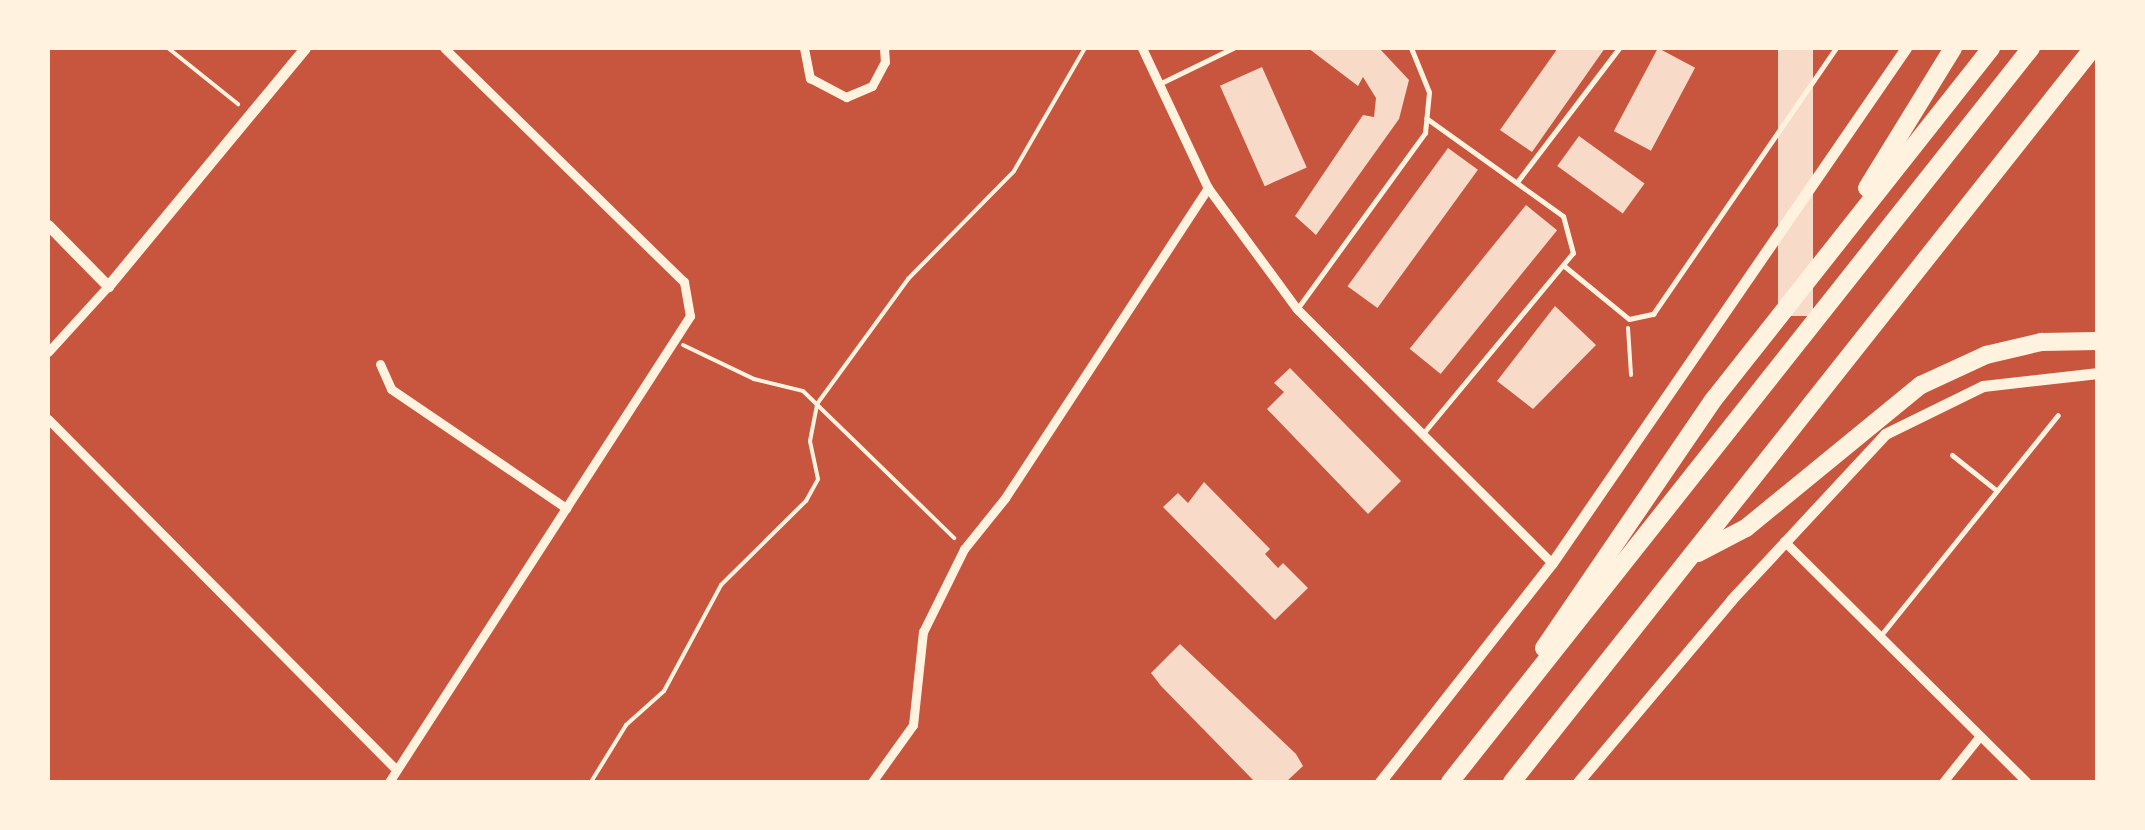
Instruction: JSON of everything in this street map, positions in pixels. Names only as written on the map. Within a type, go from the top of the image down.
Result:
[{"type":"highway","points":[[1824,258],[1953,48]]},
{"type":"highway","points":[[1490,732],[1714,399],[1991,48]]},
{"type":"highway","points":[[1450,782],[2030,48]]},
{"type":"highway","points":[[1512,782],[2093,48]]},
{"type":"highway","points":[[1693,556],[1746,528],[1921,385],[1986,355],[2040,342],[2098,341]]},
{"type":"street","points":[[48,352],[108,286],[305,48]]},
{"type":"street","points":[[389,782],[690,316],[684,282],[444,48]]},
{"type":"street","points":[[804,48],[810,78],[846,97],[872,86],[884,48]]},
{"type":"street","points":[[1142,48],[1208,188],[1297,309],[1425,431],[1552,563]]},
{"type":"street","points":[[1380,782],[1552,563],[1906,48]]},
{"type":"street","points":[[872,782],[912,725],[923,632],[964,548],[1005,498],[1208,188]]},
{"type":"street","points":[[48,225],[108,286]]},
{"type":"street","points":[[380,364],[391,389],[566,508]]},
{"type":"street","points":[[1578,782],[1784,541],[1885,434],[1916,414],[2019,377],[2098,373]]},
{"type":"street","points":[[48,419],[396,770]]},
{"type":"street","points":[[1784,541],[2026,782]]},
{"type":"street","points":[[1943,782],[1979,737]]},
{"type":"lane","points":[[1161,83],[1233,48]]},
{"type":"lane","points":[[1297,309],[1425,133],[1428,92],[1410,48]]},
{"type":"lane","points":[[1517,182],[1620,48]]},
{"type":"lane","points":[[1563,265],[1630,318],[1653,314],[1836,48]]},
{"type":"lane","points":[[1425,431],[1572,254],[1570,227],[1517,182],[1426,118]]},
{"type":"lane","points":[[1879,638],[2058,415]]},
{"type":"lane","points":[[1952,455],[1997,491]]},
{"type":"path","points":[[168,48],[252,115]]},
{"type":"path","points":[[592,782],[626,726],[664,691],[721,585],[806,501],[818,479],[810,441],[817,404],[908,279],[1014,171],[1085,48]]},
{"type":"path","points":[[1630,318],[1630,375]]},
{"type":"path","points":[[674,340],[754,379],[803,391],[964,548]]},
{"type":"building","points":[[1308,48],[1379,48],[1409,80],[1399,119],[1316,235],[1295,216],[1363,115],[1374,117],[1376,98],[1363,77],[1358,86]]},
{"type":"building","points":[[1558,48],[1605,48],[1532,152],[1500,130]]},
{"type":"building","points":[[1658,48],[1695,68],[1651,151],[1614,131]]},
{"type":"building","points":[[1778,48],[1813,48],[1813,316],[1778,316]]},
{"type":"building","points":[[1262,67],[1307,167],[1265,186],[1220,86]]},
{"type":"building","points":[[1579,136],[1645,184],[1623,214],[1557,166]]},
{"type":"building","points":[[1448,148],[1478,170],[1377,308],[1347,286]]},
{"type":"building","points":[[1526,205],[1557,230],[1441,374],[1410,349]]},
{"type":"building","points":[[1555,306],[1596,345],[1533,409],[1497,381]]},
{"type":"building","points":[[1290,368],[1401,481],[1368,514],[1267,409],[1284,392],[1274,383]]},
{"type":"building","points":[[1204,482],[1270,549],[1265,554],[1278,568],[1283,563],[1308,588],[1275,620],[1163,507],[1178,493],[1188,503]]},
{"type":"building","points":[[1180,644],[1296,754],[1303,766],[1286,782],[1255,782],[1151,673]]}]
